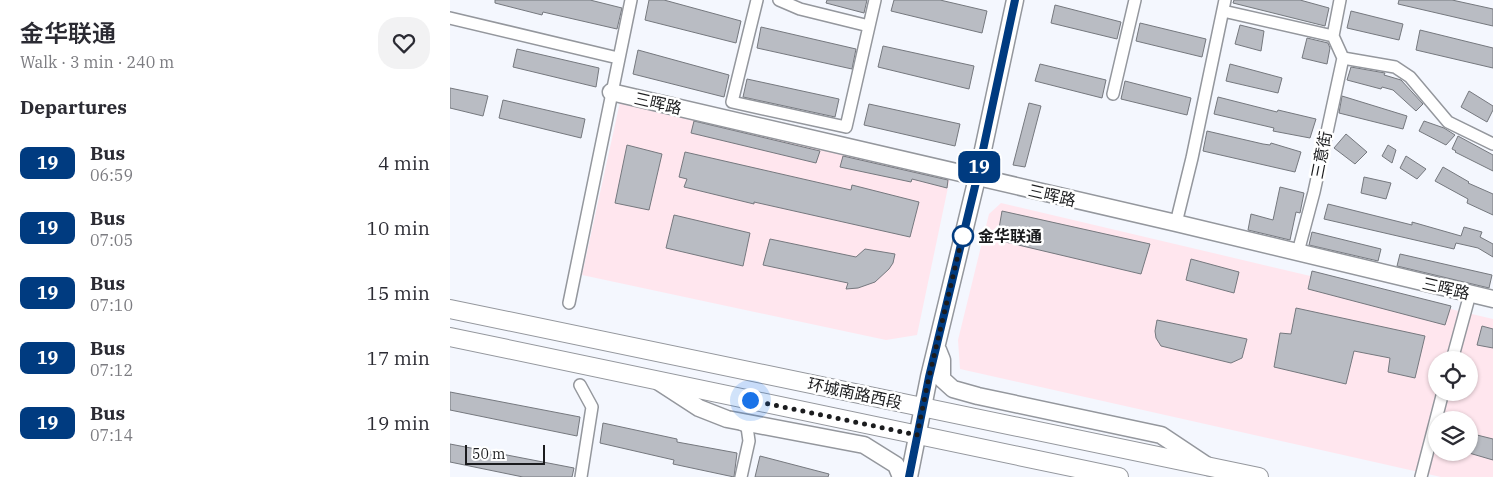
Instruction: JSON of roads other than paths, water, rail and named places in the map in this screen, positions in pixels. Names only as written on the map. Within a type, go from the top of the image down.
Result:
[{"type":"main road","name":"环城南路西段","points":[[450,309],[1259,477]]},
{"type":"main road","name":"环城南路西段","points":[[450,337],[1119,477]]},
{"type":"street","points":[[569,303],[631,0]]},
{"type":"street","points":[[756,0],[732,102],[846,127],[875,0]]},
{"type":"street","points":[[779,0],[800,9],[869,26]]},
{"type":"street","points":[[909,477],[936,347],[977,178],[1015,0]]},
{"type":"street","points":[[1113,94],[1135,0]]},
{"type":"street","points":[[1340,0],[1333,36],[1343,58],[1395,67],[1410,77],[1448,122],[1493,144]]},
{"type":"street","points":[[1176,223],[1224,6],[1333,36]]},
{"type":"street","points":[[450,18],[618,58]]},
{"type":"street","name":"三意街","points":[[1298,252],[1314,192],[1343,58]]},
{"type":"street","name":"三晖路","points":[[611,92],[1176,223],[1493,299]]},
{"type":"street","points":[[1454,351],[1470,294]]},
{"type":"street","points":[[936,347],[942,360],[942,379],[953,389],[1161,435],[1209,466]]},
{"type":"street","points":[[657,381],[699,408],[747,427],[749,441],[741,477]]},
{"type":"street","points":[[580,385],[592,407],[581,477]]},
{"type":"street","points":[[1421,477],[1441,401]]},
{"type":"street","points":[[733,420],[864,445],[896,465],[901,477]]},
{"type":"place","name":"金华联通","points":[[963,236]]}]
